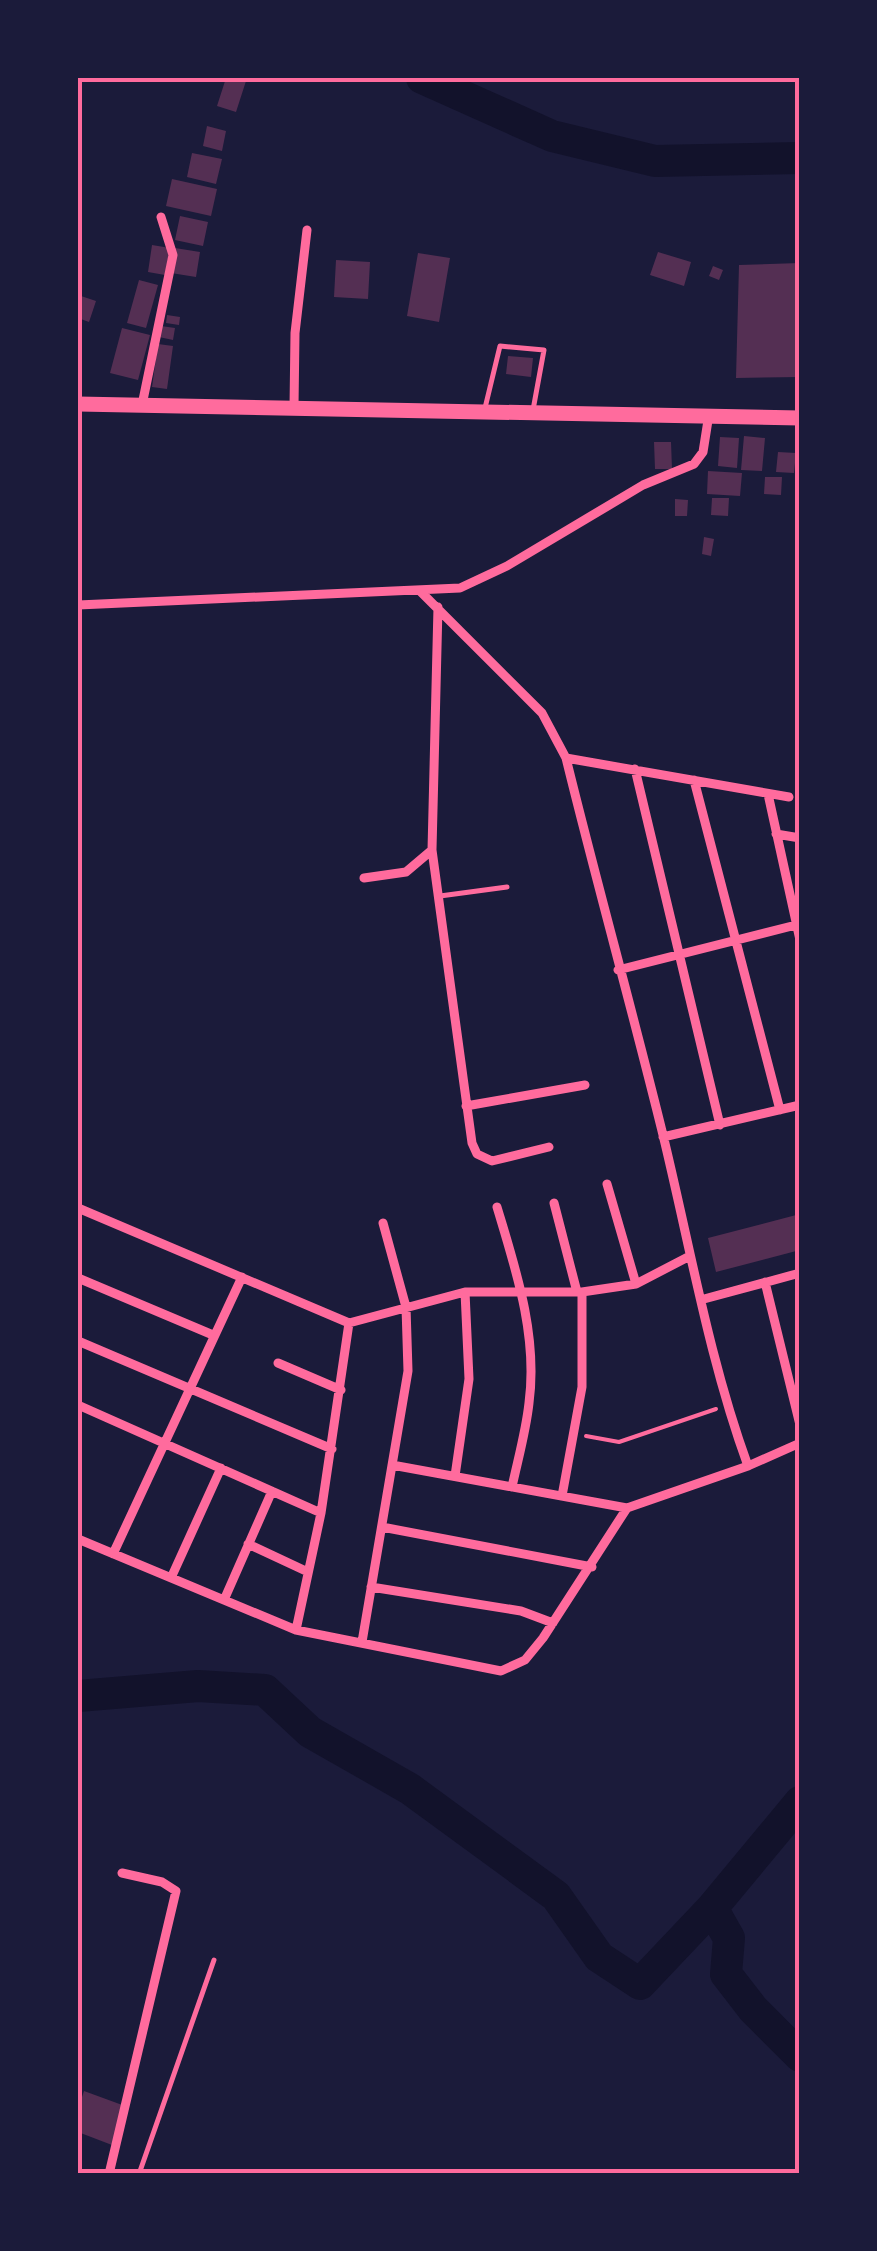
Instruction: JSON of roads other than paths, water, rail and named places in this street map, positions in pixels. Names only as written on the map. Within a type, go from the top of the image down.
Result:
[{"type":"main road","points":[[78,404],[800,418]]},
{"type":"street","points":[[142,405],[173,255],[161,218]]},
{"type":"street","points":[[294,408],[294,333],[307,230]]},
{"type":"street","points":[[78,606],[449,591],[471,584],[643,485],[694,464],[703,452],[709,414]]},
{"type":"street","points":[[419,590],[542,713],[566,758],[663,1137],[688,1257],[704,1299],[726,1405],[748,1466]]},
{"type":"street","points":[[438,607],[432,850],[472,1142],[482,1159],[492,1162],[549,1147]]},
{"type":"street","points":[[566,758],[789,797]]},
{"type":"street","points":[[635,769],[720,1125]]},
{"type":"street","points":[[694,780],[780,1110]]},
{"type":"street","points":[[768,794],[800,940]]},
{"type":"street","points":[[776,834],[800,838]]},
{"type":"street","points":[[364,878],[406,872],[432,850]]},
{"type":"street","points":[[618,970],[679,951],[796,925]]},
{"type":"street","points":[[466,1106],[585,1085]]},
{"type":"street","points":[[663,1137],[800,1105]]},
{"type":"street","points":[[608,1184],[636,1284]]},
{"type":"street","points":[[554,1203],[579,1292],[582,1387],[577,1434],[562,1496]]},
{"type":"street","points":[[497,1206],[523,1293],[530,1345],[530,1401],[512,1486]]},
{"type":"street","points":[[78,1208],[349,1324],[465,1292],[579,1292],[636,1284],[688,1257]]},
{"type":"street","points":[[362,1642],[408,1371],[406,1306],[382,1224]]},
{"type":"street","points":[[704,1299],[800,1273]]},
{"type":"street","points":[[78,1278],[214,1334]]},
{"type":"street","points":[[113,1554],[242,1278]]},
{"type":"street","points":[[766,1282],[800,1425]]},
{"type":"street","points":[[455,1476],[469,1379],[465,1292]]},
{"type":"street","points":[[296,1630],[321,1513],[349,1324]]},
{"type":"street","points":[[78,1341],[332,1448]]},
{"type":"street","points":[[278,1363],[342,1390]]},
{"type":"street","points":[[78,1405],[321,1513]]},
{"type":"street","points":[[392,1465],[628,1508],[748,1466],[800,1443]]},
{"type":"street","points":[[171,1578],[221,1468]]},
{"type":"street","points":[[224,1600],[272,1491]]},
{"type":"street","points":[[78,1540],[296,1630],[501,1671],[524,1660],[554,1623],[628,1508]]},
{"type":"street","points":[[382,1527],[592,1567]]},
{"type":"street","points":[[248,1544],[308,1572]]},
{"type":"street","points":[[371,1587],[521,1612],[554,1623]]},
{"type":"street","points":[[109,2174],[176,1890],[162,1882],[122,1873]]},
{"type":"lane","points":[[485,410],[500,346],[544,350],[533,411]]},
{"type":"lane","points":[[438,897],[507,888]]},
{"type":"lane","points":[[140,2174],[214,1960]]},
{"type":"waterway","points":[[422,78],[552,136],[655,161],[800,158]]},
{"type":"waterway","points":[[78,1696],[198,1686],[265,1690],[310,1732],[410,1789],[556,1896],[599,1957],[640,1984],[712,1908],[800,1802]]},
{"type":"waterway","points":[[712,1908],[729,1938],[726,1974],[753,2009],[800,2056]]}]
